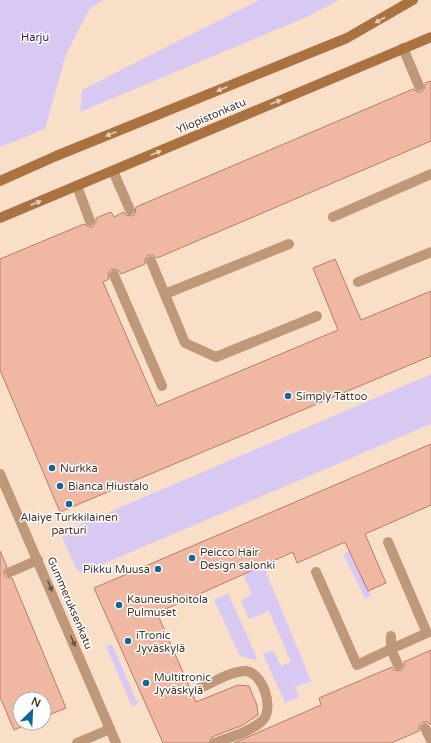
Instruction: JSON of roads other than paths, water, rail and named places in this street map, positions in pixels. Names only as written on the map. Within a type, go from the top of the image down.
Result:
[{"type":"main road","name":"Yliopistonkatu","points":[[0,181],[56,156],[347,38],[413,0]]},
{"type":"main road","name":"Yliopistonkatu","points":[[0,218],[431,36]]},
{"type":"street","points":[[403,48],[418,86]]},
{"type":"street","points":[[113,171],[130,210]]},
{"type":"street","points":[[333,217],[431,174]]},
{"type":"street","points":[[76,186],[90,221]]},
{"type":"street","points":[[165,294],[289,244]]},
{"type":"street","points":[[358,282],[431,252]]},
{"type":"street","points":[[151,261],[185,343],[216,357],[317,316]]},
{"type":"street","points":[[114,275],[162,386]]},
{"type":"street","name":"Gummeruksenkatu","points":[[0,474],[116,743]]},
{"type":"street","points":[[316,572],[357,665],[427,633],[388,542]]},
{"type":"street","points":[[10,572],[38,560]]},
{"type":"street","points":[[391,636],[391,649],[398,665]]},
{"type":"street","points":[[200,688],[240,671],[248,671],[254,674],[260,681],[268,701],[268,712],[263,720],[255,726],[215,743]]},
{"type":"street","points":[[426,728],[431,740]]},
{"type":"street","points":[[77,743],[110,729]]},
{"type":"place","name":"Simply Tattoo","points":[[288,396]]},
{"type":"place","name":"Nurkka","points":[[52,468]]},
{"type":"place","name":"Bianca Hiustalo","points":[[60,486]]},
{"type":"place","name":"Alaiye Turkkilainen parturi","points":[[69,504]]},
{"type":"place","name":"Peicco Hair Design salonki","points":[[192,558]]},
{"type":"place","name":"Pikku Muusa","points":[[158,569]]},
{"type":"place","name":"Kauneushoitola Pulmuset","points":[[119,605]]},
{"type":"place","name":"iTronic Jyväskylä","points":[[128,641]]},
{"type":"place","name":"Multitronic Jyväskylä","points":[[146,683]]},
{"type":"park label","name":"Harju","points":[[35,37]]}]
